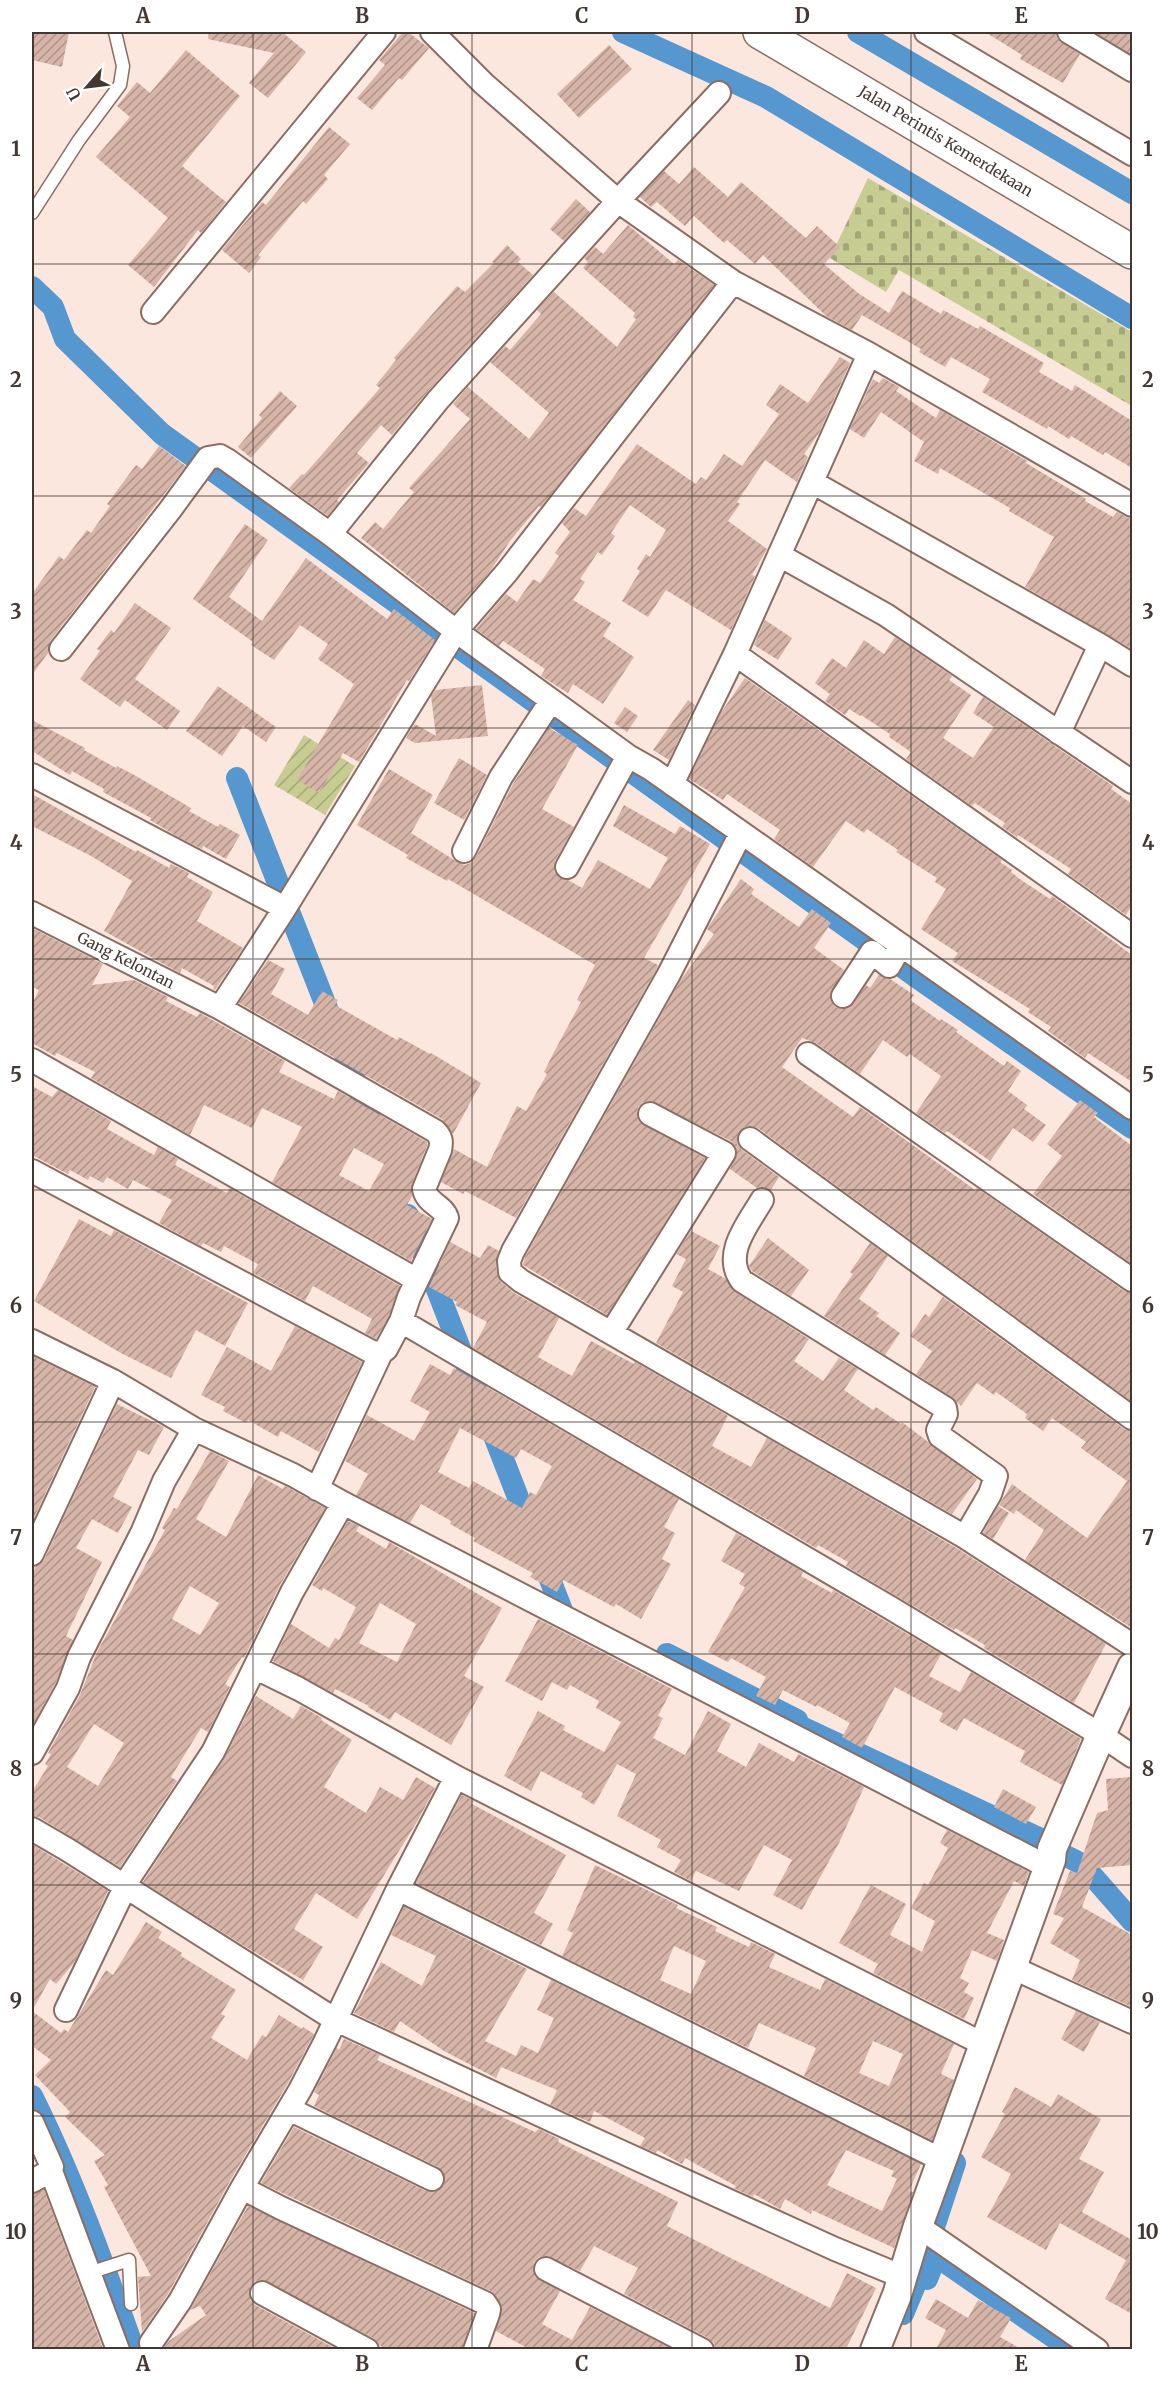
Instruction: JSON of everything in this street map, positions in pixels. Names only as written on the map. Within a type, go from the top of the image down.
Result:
[{"type":"highway","name":"Jalan Perintis Kemerdekaan","points":[[760,32],[1132,252]]},
{"type":"highway","name":"Jalan Perintis Kemerdekaan","points":[[783,32],[1132,236]]},
{"type":"street","points":[[153,312],[384,32]]},
{"type":"street","points":[[432,32],[484,84],[618,201],[733,282],[869,354],[1132,505]]},
{"type":"street","points":[[926,32],[1132,154]]},
{"type":"street","points":[[1069,32],[1132,70]]},
{"type":"street","points":[[330,534],[438,400],[718,93]]},
{"type":"street","points":[[220,1008],[285,908],[456,631],[507,572],[733,282]]},
{"type":"street","points":[[672,784],[735,654],[869,354]]},
{"type":"street","points":[[61,649],[170,510],[203,464],[220,456],[330,534],[456,631],[549,703],[622,766],[672,784],[736,844],[901,945],[1132,1108]]},
{"type":"street","points":[[812,482],[1132,665]]},
{"type":"street","points":[[779,555],[886,615],[1132,782]]},
{"type":"street","points":[[1059,733],[1100,645]]},
{"type":"street","points":[[735,654],[1132,936]]},
{"type":"street","points":[[464,851],[501,777],[549,703]]},
{"type":"street","points":[[567,867],[622,766]]},
{"type":"street","points":[[32,775],[285,908]]},
{"type":"street","points":[[736,844],[669,974],[513,1251],[509,1262],[510,1272],[611,1333],[965,1537],[1132,1645]]},
{"type":"street","name":"Gang Kelontan","points":[[32,913],[220,1008],[435,1131],[440,1136],[442,1144],[424,1189],[429,1202],[445,1213],[447,1218],[417,1280]]},
{"type":"street","points":[[843,996],[872,952],[889,966],[901,945]]},
{"type":"street","points":[[808,1054],[1132,1280]]},
{"type":"street","points":[[32,1060],[417,1280],[400,1321],[386,1349],[381,1353],[317,1489]]},
{"type":"street","points":[[611,1333],[724,1153],[650,1114]]},
{"type":"street","points":[[750,1139],[1132,1418]]},
{"type":"street","points":[[32,1171],[365,1348],[381,1353]]},
{"type":"street","points":[[762,1200],[735,1250],[734,1262],[738,1276],[742,1281],[945,1408],[946,1414],[938,1430],[940,1436],[996,1476],[990,1494],[965,1537]]},
{"type":"street","points":[[400,1321],[889,1607],[1101,1734],[1132,1756]]},
{"type":"street","points":[[32,1341],[113,1381],[194,1429],[293,1475],[344,1503],[1051,1859]]},
{"type":"street","points":[[32,1554],[113,1381]]},
{"type":"street","points":[[32,1753],[68,1688],[79,1657],[142,1533],[164,1481],[194,1429]]},
{"type":"street","points":[[66,2010],[125,1886],[213,1752],[292,1592],[344,1503]]},
{"type":"street","points":[[875,2349],[901,2283],[918,2226],[1051,1859],[1101,1734],[1132,1667]]},
{"type":"street","points":[[256,1668],[299,1689],[456,1777],[983,2044]]},
{"type":"street","points":[[151,2343],[180,2301],[242,2188],[289,2109],[325,2042],[398,1889],[456,1777]]},
{"type":"street","points":[[32,1829],[334,2019],[835,2249],[901,2283]]},
{"type":"street","points":[[398,1889],[942,2160]]},
{"type":"street","points":[[1011,1967],[1132,2022]]},
{"type":"street","points":[[289,2109],[432,2179]]},
{"type":"street","points":[[32,2122],[51,2159],[52,2167],[41,2176],[89,2273],[118,2349]]},
{"type":"street","points":[[242,2188],[280,2208],[485,2303],[489,2309],[488,2314],[475,2349]]},
{"type":"street","points":[[918,2226],[1097,2349]]},
{"type":"street","points":[[546,2269],[702,2349]]},
{"type":"street","points":[[262,2293],[368,2349]]},
{"type":"lane","points":[[32,213],[79,140],[120,85],[123,66],[115,32]]},
{"type":"lane","points":[[89,2273],[129,2260],[131,2304]]},
{"type":"green space","points":[[868,178],[1132,332],[1132,406],[899,270],[886,292],[830,258]]},
{"type":"green space","points":[[304,735],[355,766],[325,815],[274,785]]},
{"type":"building","points":[[32,32],[69,32],[62,67],[32,60]]},
{"type":"building","points":[[209,32],[282,32],[306,52],[268,98],[249,83],[274,53],[208,39]]},
{"type":"building","points":[[403,32],[408,32],[429,48],[372,110],[357,98],[385,65],[379,60]]},
{"type":"building","points":[[985,32],[1056,32],[1057,38],[1062,43],[1080,54],[1063,83],[1020,59],[1022,55]]},
{"type":"building","points":[[1094,32],[1132,32],[1132,55]]},
{"type":"building","points":[[609,45],[632,69],[579,118],[557,94]]},
{"type":"building","points":[[186,50],[240,96],[182,166],[226,202],[201,233],[198,230],[154,287],[128,265],[168,218],[96,157],[130,117],[117,106],[137,82],[150,93]]},
{"type":"building","points":[[329,127],[350,144],[324,175],[328,179],[306,204],[303,201],[258,255],[261,257],[249,273],[222,250],[262,202],[266,205]]},
{"type":"building","points":[[694,167],[728,197],[741,182],[806,238],[817,226],[840,247],[824,264],[858,293],[889,313],[902,291],[941,314],[943,310],[978,329],[980,326],[1044,363],[1039,372],[1072,391],[1075,385],[1132,421],[1132,468],[1105,452],[1103,455],[1071,436],[1069,439],[1048,426],[1047,429],[982,392],[990,379],[951,357],[945,367],[919,352],[921,349],[862,315],[852,330],[826,316],[763,255],[755,264],[727,240],[724,243],[694,216],[685,226],[657,202],[651,207],[640,197],[664,171],[679,184]]},
{"type":"building","points":[[576,199],[590,212],[564,241],[550,229]]},
{"type":"building","points":[[628,225],[674,264],[678,260],[714,285],[541,507],[539,506],[510,541],[491,570],[454,613],[361,538],[375,522],[383,529],[414,492],[409,488],[470,419],[453,404],[468,387],[529,439],[549,413],[490,362],[505,346],[510,350],[541,314],[537,310],[554,292],[617,347],[636,319],[633,317],[635,313],[583,268],[588,262],[584,258],[595,247],[603,254]]},
{"type":"building","points":[[507,245],[521,259],[518,262],[533,275],[428,391],[392,435],[381,425],[357,453],[369,463],[337,500],[339,502],[328,516],[289,488],[302,474],[304,475],[380,388],[376,385],[396,360],[394,358],[457,286],[465,292],[494,263],[492,262]]},
{"type":"building","points":[[840,357],[850,363],[819,433],[804,454],[808,457],[797,482],[765,460],[737,502],[740,504],[728,521],[767,549],[752,575],[755,576],[731,630],[666,590],[648,617],[622,601],[640,571],[637,569],[646,554],[650,557],[666,530],[630,505],[611,533],[615,536],[602,555],[598,552],[580,579],[585,582],[573,600],[611,623],[603,636],[634,657],[603,704],[573,684],[568,693],[541,676],[545,669],[503,641],[499,646],[476,629],[506,594],[517,602],[533,579],[540,583],[559,556],[555,553],[570,532],[562,523],[574,508],[586,516],[637,444],[696,484],[701,477],[706,480],[724,454],[742,466],[779,414],[766,405],[780,384],[808,403]]},
{"type":"building","points":[[883,378],[899,387],[896,391],[936,418],[940,410],[1027,461],[1026,463],[1086,499],[1085,501],[1113,517],[1117,512],[1132,520],[1132,649],[1025,587],[1054,537],[1009,511],[1010,508],[940,468],[938,474],[914,461],[924,442],[881,412],[864,438],[850,429],[873,379],[879,383]]},
{"type":"building","points":[[280,391],[297,406],[251,458],[238,447],[262,418],[259,415]]},
{"type":"building","points":[[159,446],[186,466],[50,641],[48,653],[32,675],[32,594],[59,556],[64,560],[87,530],[91,533],[110,506],[107,504],[136,465],[142,469]]},
{"type":"building","points":[[245,524],[268,540],[229,597],[262,621],[306,558],[387,619],[394,609],[435,640],[409,681],[407,680],[359,762],[343,753],[319,793],[297,780],[354,684],[318,659],[328,644],[300,625],[274,660],[251,645],[253,642],[193,599]]},
{"type":"building","points":[[135,603],[171,628],[135,679],[180,711],[167,730],[125,700],[120,707],[80,679],[100,651],[97,649],[111,630],[114,633]]},
{"type":"building","points":[[765,620],[792,638],[778,660],[754,645]]},
{"type":"building","points":[[895,637],[952,676],[949,680],[971,695],[943,738],[973,758],[994,727],[973,713],[983,697],[1113,786],[1111,789],[1132,804],[1132,905],[1126,915],[1068,874],[1071,869],[1002,827],[1005,823],[975,803],[972,806],[906,759],[911,752],[889,737],[890,734],[861,715],[849,709],[845,715],[825,701],[830,694],[815,683],[832,658],[846,668],[864,640],[884,654]]},
{"type":"building","points":[[745,678],[1002,860],[1000,862],[1021,880],[1050,899],[1052,896],[1132,955],[1132,1082],[1088,1053],[1085,1058],[1048,1031],[1051,1027],[1028,1012],[1030,1009],[952,961],[958,953],[921,929],[946,889],[935,882],[937,878],[896,852],[898,850],[867,829],[864,833],[846,821],[813,867],[774,839],[780,830],[727,794],[723,800],[689,779],[722,711]]},
{"type":"building","points":[[482,685],[488,736],[415,743],[406,738],[415,724],[436,736],[431,696],[436,690]]},
{"type":"building","points":[[218,686],[276,727],[266,742],[243,726],[222,756],[186,731]]},
{"type":"building","points":[[688,700],[695,705],[669,760],[653,750]]},
{"type":"building","points":[[625,707],[638,716],[627,732],[614,723]]},
{"type":"building","points":[[32,720],[85,748],[84,750],[116,768],[117,766],[136,776],[191,808],[189,811],[218,827],[220,824],[240,835],[226,859],[203,846],[202,849],[180,838],[150,820],[151,818],[103,792],[104,789],[72,771],[70,775],[32,751]]},
{"type":"building","points":[[549,728],[578,745],[542,809],[574,827],[555,861],[554,872],[560,878],[582,888],[598,860],[650,889],[668,858],[613,826],[624,805],[675,834],[680,826],[710,844],[644,958],[658,965],[657,968],[516,1218],[465,1191],[463,1194],[441,1182],[454,1149],[487,1167],[517,1106],[526,1111],[547,1074],[544,1072],[581,1002],[577,1000],[595,965],[448,879],[447,881],[406,858],[408,855],[357,825],[389,769],[433,795],[411,833],[459,863],[465,865],[471,863],[513,784]]},
{"type":"building","points":[[459,758],[487,775],[464,820],[434,803]]},
{"type":"building","points":[[32,794],[136,852],[137,850],[169,868],[171,864],[189,873],[187,877],[213,892],[197,921],[243,948],[215,990],[214,986],[182,968],[180,973],[104,931],[132,881],[91,856],[32,826]]},
{"type":"building","points":[[741,879],[754,889],[751,894],[799,927],[812,909],[831,923],[814,948],[844,970],[830,995],[835,1007],[850,1008],[866,985],[870,988],[879,975],[890,979],[914,995],[910,1000],[940,1021],[941,1019],[958,1030],[956,1032],[1004,1066],[1007,1061],[1021,1071],[1008,1091],[1027,1105],[1024,1109],[1046,1125],[1033,1142],[1013,1128],[990,1161],[916,1113],[941,1076],[910,1054],[907,1057],[883,1040],[860,1074],[816,1043],[802,1038],[782,1067],[853,1117],[860,1107],[975,1190],[977,1188],[1124,1291],[1132,1293],[1132,1402],[758,1128],[744,1127],[739,1132],[737,1144],[779,1177],[771,1190],[763,1187],[757,1188],[730,1169],[737,1154],[736,1147],[731,1141],[650,1101],[643,1102],[638,1107],[639,1122],[705,1158],[607,1315],[523,1265],[525,1257],[682,978],[714,934],[707,929],[708,927]]},
{"type":"building","points":[[32,928],[103,964],[92,985],[134,980],[168,997],[166,1001],[197,1017],[200,1013],[285,1061],[279,1072],[334,1099],[338,1091],[427,1142],[412,1184],[412,1196],[407,1205],[432,1219],[411,1261],[272,1182],[302,1127],[262,1108],[252,1128],[204,1105],[190,1135],[91,1078],[95,1072],[57,1053],[55,1056],[32,1043],[32,1004],[39,990],[32,987]],"holes":[[[354,1148],[384,1164],[369,1191],[339,1175]]]},
{"type":"building","points":[[268,960],[285,969],[271,994],[308,1015],[322,991],[338,1000],[335,1005],[397,1040],[399,1037],[431,1053],[481,1083],[453,1134],[442,1119],[239,1003]]},
{"type":"building","points":[[32,1086],[52,1097],[58,1090],[111,1121],[107,1129],[154,1155],[158,1147],[178,1159],[175,1165],[227,1193],[229,1188],[400,1286],[389,1316],[376,1339],[365,1333],[372,1319],[313,1286],[305,1301],[253,1273],[258,1264],[224,1246],[221,1252],[203,1243],[201,1246],[159,1223],[172,1200],[133,1180],[128,1189],[107,1177],[103,1183],[90,1176],[88,1180],[70,1170],[68,1174],[32,1155]]},
{"type":"building","points":[[1080,1100],[1098,1113],[1094,1117],[1132,1146],[1132,1264],[1033,1194],[1062,1156],[1047,1144]]},
{"type":"building","points":[[79,1219],[111,1236],[114,1230],[248,1303],[225,1346],[196,1330],[171,1378],[119,1352],[34,1301]]},
{"type":"building","points":[[691,1231],[720,1246],[708,1269],[726,1279],[735,1292],[809,1339],[794,1361],[823,1381],[839,1358],[858,1369],[844,1390],[873,1410],[876,1407],[901,1424],[902,1422],[977,1479],[952,1514],[656,1343],[683,1292],[672,1286],[686,1259],[676,1254]]},
{"type":"building","points":[[768,1238],[809,1270],[791,1296],[752,1271],[749,1266]]},
{"type":"building","points":[[450,1242],[480,1258],[488,1245],[499,1251],[496,1262],[497,1274],[501,1282],[514,1293],[559,1318],[538,1357],[572,1376],[591,1341],[634,1364],[635,1362],[728,1416],[712,1446],[751,1467],[767,1438],[958,1549],[1106,1644],[1074,1703],[984,1648],[985,1645],[955,1628],[954,1630],[846,1566],[848,1562],[818,1545],[816,1548],[473,1348],[487,1322],[455,1305],[457,1302],[429,1287]]},
{"type":"building","points":[[870,1243],[888,1256],[859,1299],[879,1313],[876,1316],[900,1333],[885,1355],[824,1316],[853,1274],[850,1272]]},
{"type":"building","points":[[943,1297],[1124,1429],[1132,1431],[1132,1628],[1025,1560],[1044,1530],[1016,1510],[1014,1514],[999,1505],[1012,1484],[1087,1538],[1127,1481],[1081,1448],[1086,1442],[1052,1418],[1043,1431],[1025,1418],[1027,1414],[996,1392],[994,1395],[977,1383],[961,1406],[952,1397],[916,1374],[932,1351],[910,1336],[925,1314],[929,1317]]},
{"type":"building","points":[[295,1326],[362,1362],[319,1452],[281,1431],[278,1437],[248,1420],[246,1423],[223,1411],[225,1407],[201,1395],[227,1347],[271,1371]]},
{"type":"building","points":[[32,1356],[95,1387],[32,1522]]},
{"type":"building","points":[[430,1364],[450,1375],[454,1368],[679,1499],[664,1527],[675,1533],[662,1559],[671,1564],[641,1619],[616,1604],[614,1607],[563,1580],[557,1592],[530,1577],[533,1573],[473,1541],[475,1538],[421,1504],[410,1523],[356,1495],[368,1474],[345,1461],[367,1415],[414,1441],[430,1412],[410,1401]],"holes":[[[460,1428],[516,1458],[521,1449],[552,1466],[536,1495],[530,1492],[522,1508],[473,1481],[469,1488],[438,1472]]]},
{"type":"building","points":[[117,1404],[164,1427],[149,1455],[138,1450],[113,1497],[132,1507],[118,1533],[92,1519],[76,1548],[102,1562],[66,1636],[73,1640],[56,1682],[32,1726],[32,1575],[36,1566],[44,1560]]},
{"type":"building","points":[[210,1451],[229,1461],[196,1519],[226,1537],[258,1475],[283,1489],[285,1486],[325,1508],[280,1585],[244,1658],[242,1657],[225,1684],[230,1687],[208,1732],[201,1728],[171,1777],[177,1781],[120,1867],[39,1817],[32,1816],[32,1792],[48,1766],[45,1764],[51,1754],[48,1753],[80,1695],[97,1652],[165,1530],[162,1528],[174,1508],[177,1509]],"holes":[[[190,1586],[219,1603],[200,1635],[172,1619]],[[94,1724],[124,1743],[98,1786],[67,1767]]]},
{"type":"building","points":[[998,1506],[1009,1513],[993,1539],[983,1533]]},
{"type":"building","points":[[348,1521],[359,1526],[356,1531],[386,1549],[389,1542],[502,1608],[464,1676],[484,1687],[451,1745],[395,1712],[390,1720],[369,1706],[335,1689],[333,1693],[273,1661],[291,1624],[329,1648],[335,1638],[339,1640],[356,1607],[323,1588],[322,1591],[312,1585]],"holes":[[[380,1603],[416,1624],[397,1662],[359,1643]]]},
{"type":"building","points":[[736,1533],[803,1572],[801,1576],[832,1593],[833,1590],[941,1654],[929,1676],[960,1692],[971,1672],[1081,1739],[1062,1785],[1020,1762],[1025,1751],[964,1718],[957,1731],[939,1721],[943,1713],[895,1687],[862,1748],[842,1737],[850,1723],[817,1705],[816,1707],[783,1690],[775,1705],[756,1696],[766,1677],[731,1658],[728,1662],[708,1652],[745,1587],[739,1584],[745,1574],[721,1561]]},
{"type":"building","points":[[538,1619],[672,1689],[658,1716],[663,1718],[653,1738],[685,1755],[708,1711],[731,1724],[717,1751],[746,1767],[759,1743],[794,1762],[798,1754],[864,1787],[839,1843],[802,1910],[773,1895],[792,1860],[764,1845],[739,1891],[696,1871],[691,1881],[674,1872],[681,1860],[657,1847],[661,1840],[617,1816],[636,1774],[617,1764],[594,1805],[581,1797],[583,1793],[541,1771],[531,1791],[504,1776],[538,1711],[565,1726],[563,1730],[604,1752],[621,1722],[596,1708],[599,1701],[570,1685],[567,1690],[552,1682],[542,1701],[505,1681]]},
{"type":"building","points":[[256,1696],[293,1719],[301,1706],[352,1740],[324,1787],[366,1813],[380,1787],[403,1800],[416,1777],[435,1788],[357,1919],[316,1893],[294,1929],[323,1947],[303,1980],[143,1882],[224,1759]]},
{"type":"building","points":[[1132,1777],[1132,1865],[1097,1868],[1082,1907],[1132,1935],[1132,2007],[1072,1980],[1080,1960],[1050,1943],[1064,1918],[1053,1914],[1070,1871],[1077,1873],[1097,1813],[1108,1810],[1106,1779]]},
{"type":"building","points":[[1003,1789],[1036,1807],[1026,1824],[994,1807]]},
{"type":"building","points":[[462,1795],[474,1801],[472,1804],[566,1855],[534,1913],[553,1924],[541,1945],[416,1883]]},
{"type":"building","points":[[947,1830],[1029,1872],[1024,1886],[1014,1881],[987,1933],[1004,1940],[997,1961],[972,1950],[960,1978],[969,1983],[964,1992],[974,1998],[964,2019],[873,1973],[878,1964],[839,1943],[871,1885],[906,1904],[890,1935],[922,1952],[935,1921],[911,1908],[924,1883],[928,1885],[948,1848],[940,1843]]},
{"type":"building","points":[[33,1845],[108,1891],[74,1963],[56,1984],[50,1979],[32,2011]]},
{"type":"building","points":[[595,1865],[678,1905],[676,1908],[717,1927],[715,1931],[749,1947],[751,1942],[775,1954],[769,1967],[820,1990],[825,1979],[954,2044],[941,2074],[954,2080],[932,2140],[804,2076],[816,2048],[759,2023],[748,2048],[562,1956],[573,1933],[567,1930]],"holes":[[[674,1946],[706,1961],[691,1994],[660,1980]],[[873,2041],[903,2054],[889,2086],[859,2073]]]},
{"type":"building","points":[[404,1907],[527,1969],[485,2041],[516,2056],[521,2045],[538,2053],[554,2018],[537,2010],[551,1980],[921,2164],[909,2191],[913,2192],[894,2248],[812,2210],[811,2214],[785,2199],[780,2209],[754,2194],[753,2197],[734,2188],[736,2186],[685,2158],[682,2164],[657,2150],[656,2153],[640,2146],[645,2138],[594,2111],[590,2122],[550,2105],[557,2090],[501,2067],[496,2078],[444,2051],[400,2021],[394,2032],[354,2013],[381,1962],[422,1986],[436,1956],[391,1935]],"holes":[[[846,2150],[894,2171],[891,2176],[897,2179],[882,2211],[827,2185]]]},
{"type":"building","points":[[146,1922],[162,1932],[158,1938],[182,1953],[181,1956],[236,1990],[221,2014],[225,2016],[211,2038],[247,2060],[262,2035],[266,2037],[279,2015],[314,2034],[168,2294],[142,2332],[138,2277],[151,2276],[104,2187],[108,2185],[94,2161],[105,2155],[65,2117],[70,2112],[35,2075],[51,2060],[32,2046],[32,2011],[61,2033],[64,2029],[68,2032],[106,1970],[113,1975]]},
{"type":"building","points":[[1076,2011],[1100,2022],[1084,2052],[1061,2039]]},
{"type":"building","points":[[344,2039],[380,2055],[377,2060],[535,2132],[539,2129],[559,2139],[558,2142],[678,2202],[667,2226],[830,2308],[847,2273],[876,2288],[846,2349],[715,2349],[714,2343],[708,2338],[624,2294],[638,2268],[594,2246],[580,2271],[546,2256],[539,2257],[534,2262],[535,2277],[560,2291],[542,2324],[572,2340],[590,2307],[672,2349],[529,2349],[496,2331],[502,2307],[491,2291],[261,2183],[294,2127],[426,2191],[434,2192],[444,2185],[445,2178],[438,2167],[314,2106],[319,2095],[314,2092]]},
{"type":"building","points":[[1015,2087],[1051,2107],[1058,2094],[1101,2119],[1079,2159],[1104,2172],[1082,2212],[1132,2240],[1132,2314],[1105,2299],[1126,2260],[1060,2223],[1046,2250],[987,2217],[1011,2174],[981,2157],[1005,2114],[1002,2112]]},
{"type":"building","points":[[44,2190],[103,2349],[32,2349],[32,2194]]},
{"type":"building","points":[[248,2206],[474,2313],[462,2349],[384,2349],[373,2338],[262,2280],[255,2281],[250,2287],[250,2300],[255,2305],[336,2349],[163,2349],[169,2341],[206,2315],[200,2306],[190,2310]]},
{"type":"building","points":[[936,2299],[968,2318],[978,2300],[1011,2318],[1000,2337],[1021,2349],[936,2349],[946,2330],[925,2318]]},
{"type":"waterway","points":[[623,32],[766,97],[1132,318]]},
{"type":"waterway","points":[[858,32],[1132,193]]},
{"type":"waterway","points":[[32,287],[53,307],[65,339],[162,434],[915,976],[1132,1128]]},
{"type":"waterway","points":[[237,778],[376,1134]]},
{"type":"waterway","points":[[408,1215],[565,1618],[576,1623]]},
{"type":"waterway","points":[[667,1654],[797,1720]]},
{"type":"waterway","points":[[780,1717],[1060,1848],[1059,1856]]},
{"type":"waterway","points":[[1048,1847],[1082,1864],[1132,1921]]},
{"type":"waterway","points":[[32,2096],[74,2189],[134,2350]]},
{"type":"waterway","points":[[903,2314],[915,2285],[955,2163]]},
{"type":"waterway","points":[[927,2279],[936,2256],[1072,2350]]}]
